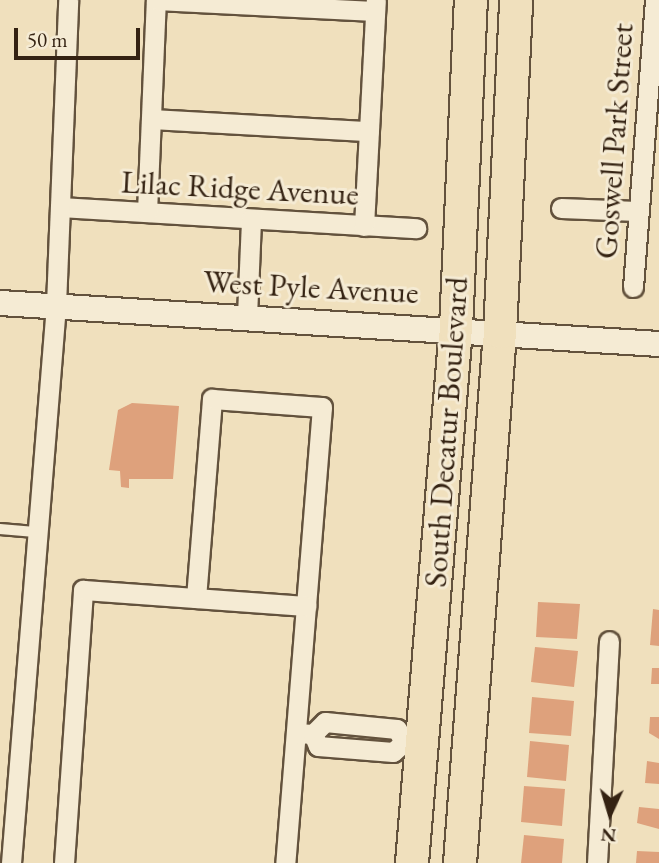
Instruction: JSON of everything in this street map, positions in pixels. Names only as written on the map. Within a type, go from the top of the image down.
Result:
[{"type":"main road","name":"South Decatur Boulevard","points":[[412,863],[413,742],[456,328],[471,0]]},
{"type":"main road","name":"South Decatur Boulevard","points":[[460,863],[500,332],[516,0]]},
{"type":"main road","points":[[413,742],[469,746]]},
{"type":"street","points":[[11,863],[56,305],[68,0]]},
{"type":"street","points":[[147,212],[156,0],[376,6],[364,226]]},
{"type":"street","name":"Goswell Park Street","points":[[633,286],[655,0]]},
{"type":"street","points":[[152,119],[369,131]]},
{"type":"street","name":"Lilac Ridge Avenue","points":[[60,207],[415,228]]},
{"type":"street","points":[[561,208],[637,211]]},
{"type":"street","points":[[247,316],[251,219]]},
{"type":"street","name":"West Pyle Avenue","points":[[0,303],[456,328],[659,344]]},
{"type":"street","points":[[196,598],[212,399],[321,407],[306,606],[304,734],[285,863]]},
{"type":"street","points":[[64,863],[83,590],[306,606]]},
{"type":"street","points":[[597,863],[609,641]]},
{"type":"street","points":[[304,734],[325,722],[397,729],[413,742]]},
{"type":"lane","points":[[0,529],[38,532]]},
{"type":"building","points":[[132,403],[179,406],[173,479],[129,479],[129,488],[121,487],[120,471],[109,470],[118,410]]},
{"type":"building","points":[[538,602],[580,604],[577,639],[536,637]]},
{"type":"building","points":[[653,609],[659,610],[659,646],[650,645]]},
{"type":"building","points":[[535,647],[578,651],[574,687],[531,682]]},
{"type":"building","points":[[652,668],[659,668],[659,684],[651,684]]},
{"type":"building","points":[[532,697],[574,701],[571,736],[529,733]]},
{"type":"building","points":[[650,717],[659,717],[659,739],[649,733]]},
{"type":"building","points":[[530,741],[569,745],[566,781],[527,777]]},
{"type":"building","points":[[647,761],[659,763],[659,784],[645,783]]},
{"type":"building","points":[[524,786],[565,789],[562,826],[521,822]]},
{"type":"building","points":[[639,807],[659,809],[659,829],[637,823]]},
{"type":"building","points":[[524,835],[564,839],[562,863],[521,863]]},
{"type":"building","points":[[637,851],[659,852],[659,863],[636,863]]}]
